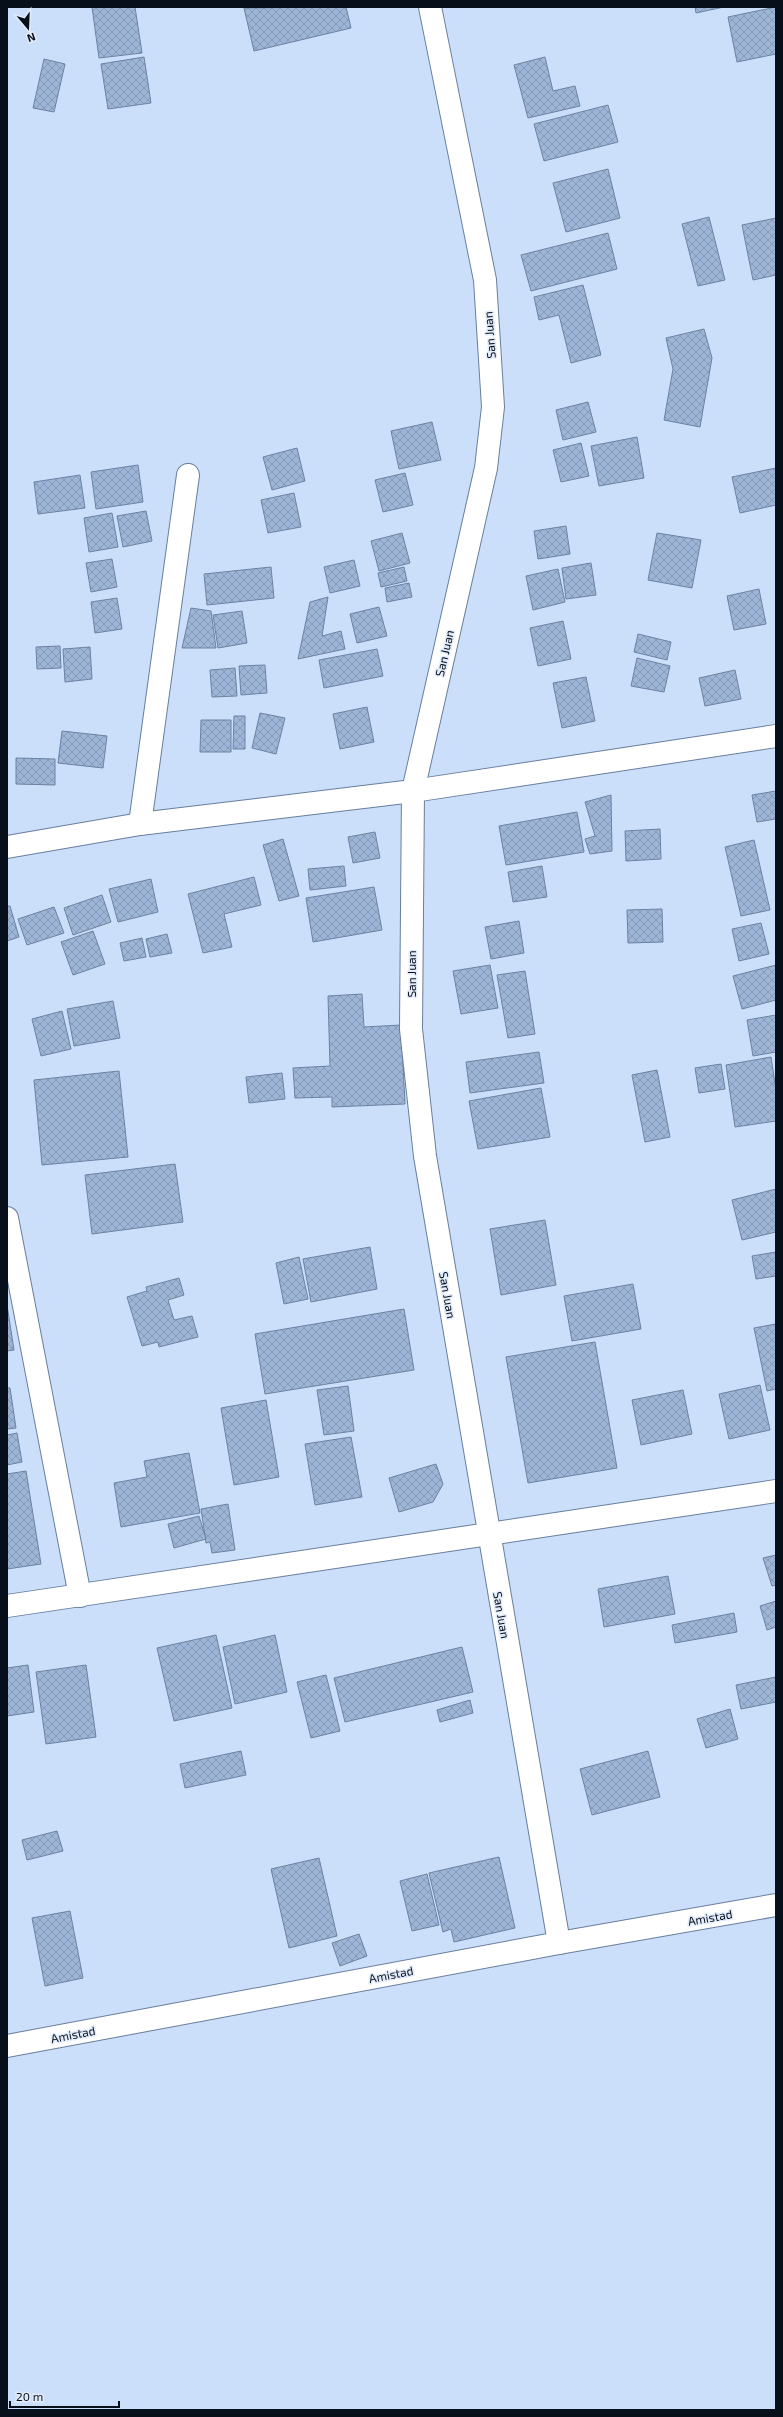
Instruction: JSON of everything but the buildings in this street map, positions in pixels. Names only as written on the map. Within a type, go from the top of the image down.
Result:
[{"type":"street","name":"San Juan","points":[[430,7],[485,280],[493,407],[486,468],[413,791],[412,1037],[425,1156],[488,1534],[559,1943]]},
{"type":"street","points":[[140,824],[188,475]]},
{"type":"street","points":[[7,847],[140,824],[413,791],[776,736]]},
{"type":"street","points":[[7,1218],[80,1596]]},
{"type":"street","points":[[7,1606],[776,1491]]},
{"type":"street","name":"Amistad","points":[[7,2046],[559,1943],[776,1906]]}]
